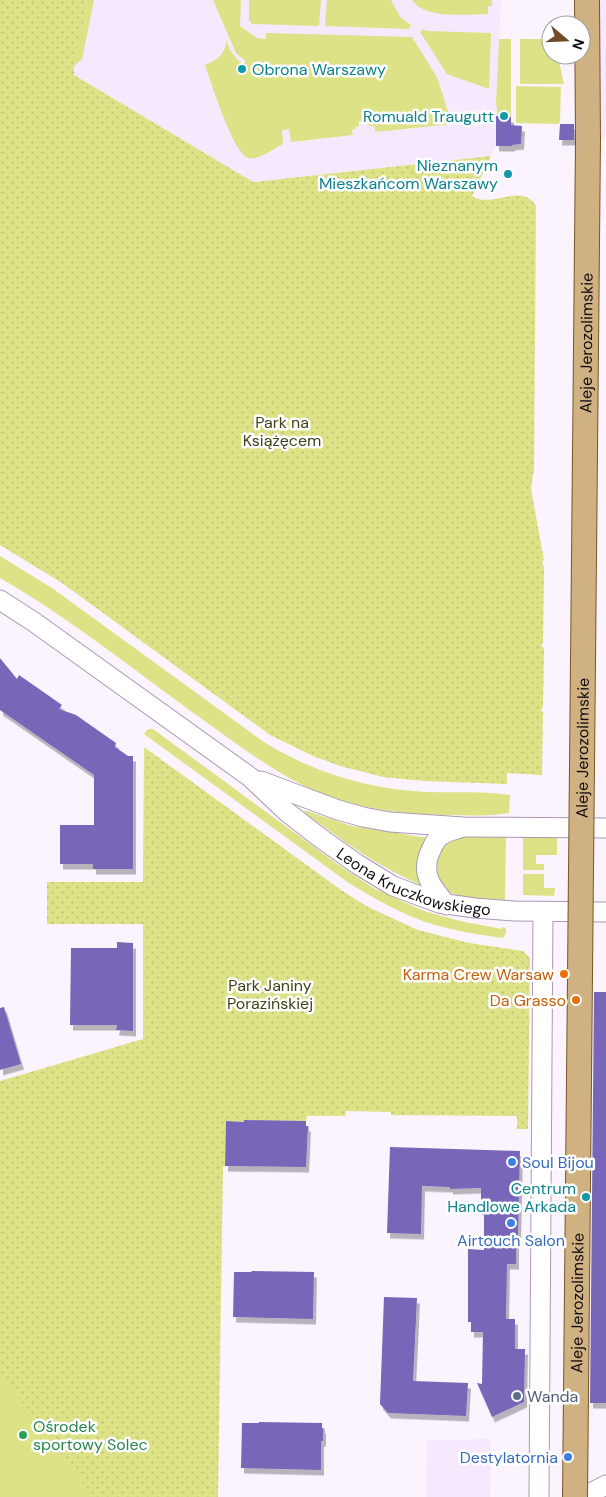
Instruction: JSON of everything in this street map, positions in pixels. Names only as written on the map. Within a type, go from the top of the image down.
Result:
[{"type":"main road","name":"Aleje Jerozolimskie","points":[[575,1497],[588,140],[587,0]]},
{"type":"street","name":"Leona Kruczkowskiego","points":[[0,600],[250,777],[287,812],[357,864],[393,886],[424,899],[447,905],[500,911],[606,912]]},
{"type":"street","name":"Leona Kruczkowskiego","points":[[250,777],[315,803],[363,817],[390,822],[463,827],[606,828]]},
{"type":"street","points":[[447,905],[433,889],[426,870],[426,860],[434,843],[441,835],[463,827]]},
{"type":"street","points":[[539,1497],[543,912]]},
{"type":"street","points":[[583,1497],[606,1485]]},
{"type":"shaded area","points":[[88,0],[501,0],[496,146],[491,156],[253,182],[74,75],[74,61]]},
{"type":"shaded area","points":[[597,0],[606,0],[606,139],[596,139]]},
{"type":"shaded area","points":[[491,1439],[490,1497],[426,1497],[427,1440]]},
{"type":"green space","name":"Park na Książęcem","points":[[0,0],[88,0],[74,61],[74,75],[253,182],[491,156],[472,196],[478,199],[490,200],[523,196],[529,198],[536,205],[534,468],[531,489],[544,560],[542,562],[544,567],[543,642],[541,646],[544,648],[543,707],[541,709],[543,713],[542,775],[507,773],[507,784],[424,781],[383,777],[340,766],[313,756],[270,735],[62,583],[0,545]]},
{"type":"green space","points":[[68,0],[94,0],[82,59],[73,67]]},
{"type":"green space","points":[[213,0],[241,0],[240,26],[257,38],[266,39],[266,33],[412,37],[437,77],[452,124],[375,132],[375,127],[367,125],[366,120],[359,121],[359,126],[352,130],[353,135],[291,142],[289,129],[282,130],[283,144],[257,158],[248,158],[242,153],[229,131],[205,65],[223,53],[226,40],[237,59],[243,64],[246,61],[236,53]]},
{"type":"green space","points":[[249,0],[321,0],[319,26],[252,24],[249,20]]},
{"type":"green space","points":[[327,0],[391,0],[401,18],[411,25],[409,29],[325,26]]},
{"type":"green space","points":[[412,0],[492,0],[492,6],[488,6],[488,14],[458,15],[427,11]]},
{"type":"green space","points":[[423,29],[426,31],[491,33],[489,89],[447,74],[420,32]]},
{"type":"green space","points":[[499,39],[511,39],[511,117],[498,116],[496,103]]},
{"type":"green space","points":[[520,39],[541,39],[541,65],[560,65],[564,84],[520,84]]},
{"type":"green space","points":[[516,86],[561,87],[560,122],[558,124],[516,123]]},
{"type":"green space","points":[[0,556],[52,588],[264,742],[283,753],[342,778],[384,787],[426,792],[510,795],[509,813],[470,815],[380,810],[348,803],[302,785],[244,749],[77,628],[0,578]]},
{"type":"green space","points":[[148,729],[153,729],[340,866],[375,889],[424,911],[460,921],[502,929],[502,927],[506,928],[506,933],[503,938],[443,927],[412,917],[378,900],[346,881],[144,734]]},
{"type":"green space","name":"Park Janiny Porazińskiej","points":[[144,747],[341,890],[368,907],[418,930],[469,943],[523,951],[530,958],[528,1129],[517,1129],[517,1116],[391,1115],[391,1112],[346,1111],[345,1116],[307,1116],[306,1121],[226,1121],[225,1166],[223,1166],[218,1497],[94,1497],[0,1373],[0,1081],[143,1039],[143,924],[47,924],[47,882],[143,882]]},
{"type":"green space","points":[[304,810],[352,826],[428,838],[418,875],[421,885],[390,870],[361,852],[305,813]]},
{"type":"green space","points":[[523,836],[557,836],[557,855],[536,855],[536,864],[544,864],[544,870],[523,870]]},
{"type":"green space","points":[[467,837],[506,837],[505,900],[469,898],[447,891],[440,884],[436,874],[437,861],[439,853],[449,841]]},
{"type":"green space","points":[[523,874],[544,874],[544,888],[555,888],[554,896],[523,895]]},
{"type":"green space","name":"Ośrodek sportowy Solec","points":[[0,1366],[99,1497],[0,1497]]},
{"type":"building","points":[[496,116],[511,117],[511,125],[522,126],[521,144],[496,146]]},
{"type":"building","points":[[560,124],[574,124],[574,140],[559,140]]},
{"type":"building","points":[[0,658],[17,679],[19,675],[62,705],[59,709],[76,715],[116,743],[115,747],[128,756],[133,756],[133,869],[93,869],[93,864],[60,864],[60,825],[94,825],[94,775],[0,710]]},
{"type":"building","points":[[117,942],[133,943],[133,1031],[116,1030],[117,1025],[70,1025],[71,948],[117,948]]},
{"type":"building","points":[[594,992],[606,992],[606,1403],[590,1403]]},
{"type":"building","points":[[4,1007],[21,1064],[0,1070],[0,1008]]},
{"type":"building","points":[[244,1120],[306,1121],[306,1126],[308,1126],[306,1167],[225,1166],[226,1121],[244,1122]]},
{"type":"building","points":[[390,1147],[520,1151],[516,1264],[507,1264],[506,1319],[515,1319],[515,1349],[525,1349],[524,1402],[492,1417],[477,1383],[482,1384],[483,1332],[471,1332],[471,1322],[468,1322],[468,1249],[484,1250],[484,1215],[482,1215],[481,1206],[481,1188],[450,1189],[450,1187],[422,1186],[421,1234],[387,1233]]},
{"type":"building","points":[[234,1272],[314,1272],[313,1319],[233,1317]]},
{"type":"building","points":[[384,1297],[417,1298],[413,1381],[468,1383],[466,1416],[388,1413],[380,1404]]},
{"type":"building","points":[[242,1423],[322,1423],[321,1470],[241,1468]]},
{"type":"place","name":"Obrona Warszawy","points":[[242,69]]},
{"type":"place","name":"Romuald Traugutt","points":[[504,116]]},
{"type":"place","name":"Nieznanym Mieszkańcom Warszawy","points":[[508,174]]},
{"type":"place","name":"Karma Crew Warsaw","points":[[564,974]]},
{"type":"place","name":"Da Grasso","points":[[576,1000]]},
{"type":"place","name":"Soul Bijou","points":[[512,1162]]},
{"type":"place","name":"Centrum Handlowe Arkada","points":[[586,1197]]},
{"type":"place","name":"Airtouch Salon","points":[[511,1223]]},
{"type":"place","name":"Wanda","points":[[517,1396]]},
{"type":"place","name":"Ośrodek sportowy Solec","points":[[23,1435]]},
{"type":"place","name":"Destylatornia","points":[[568,1457]]}]
